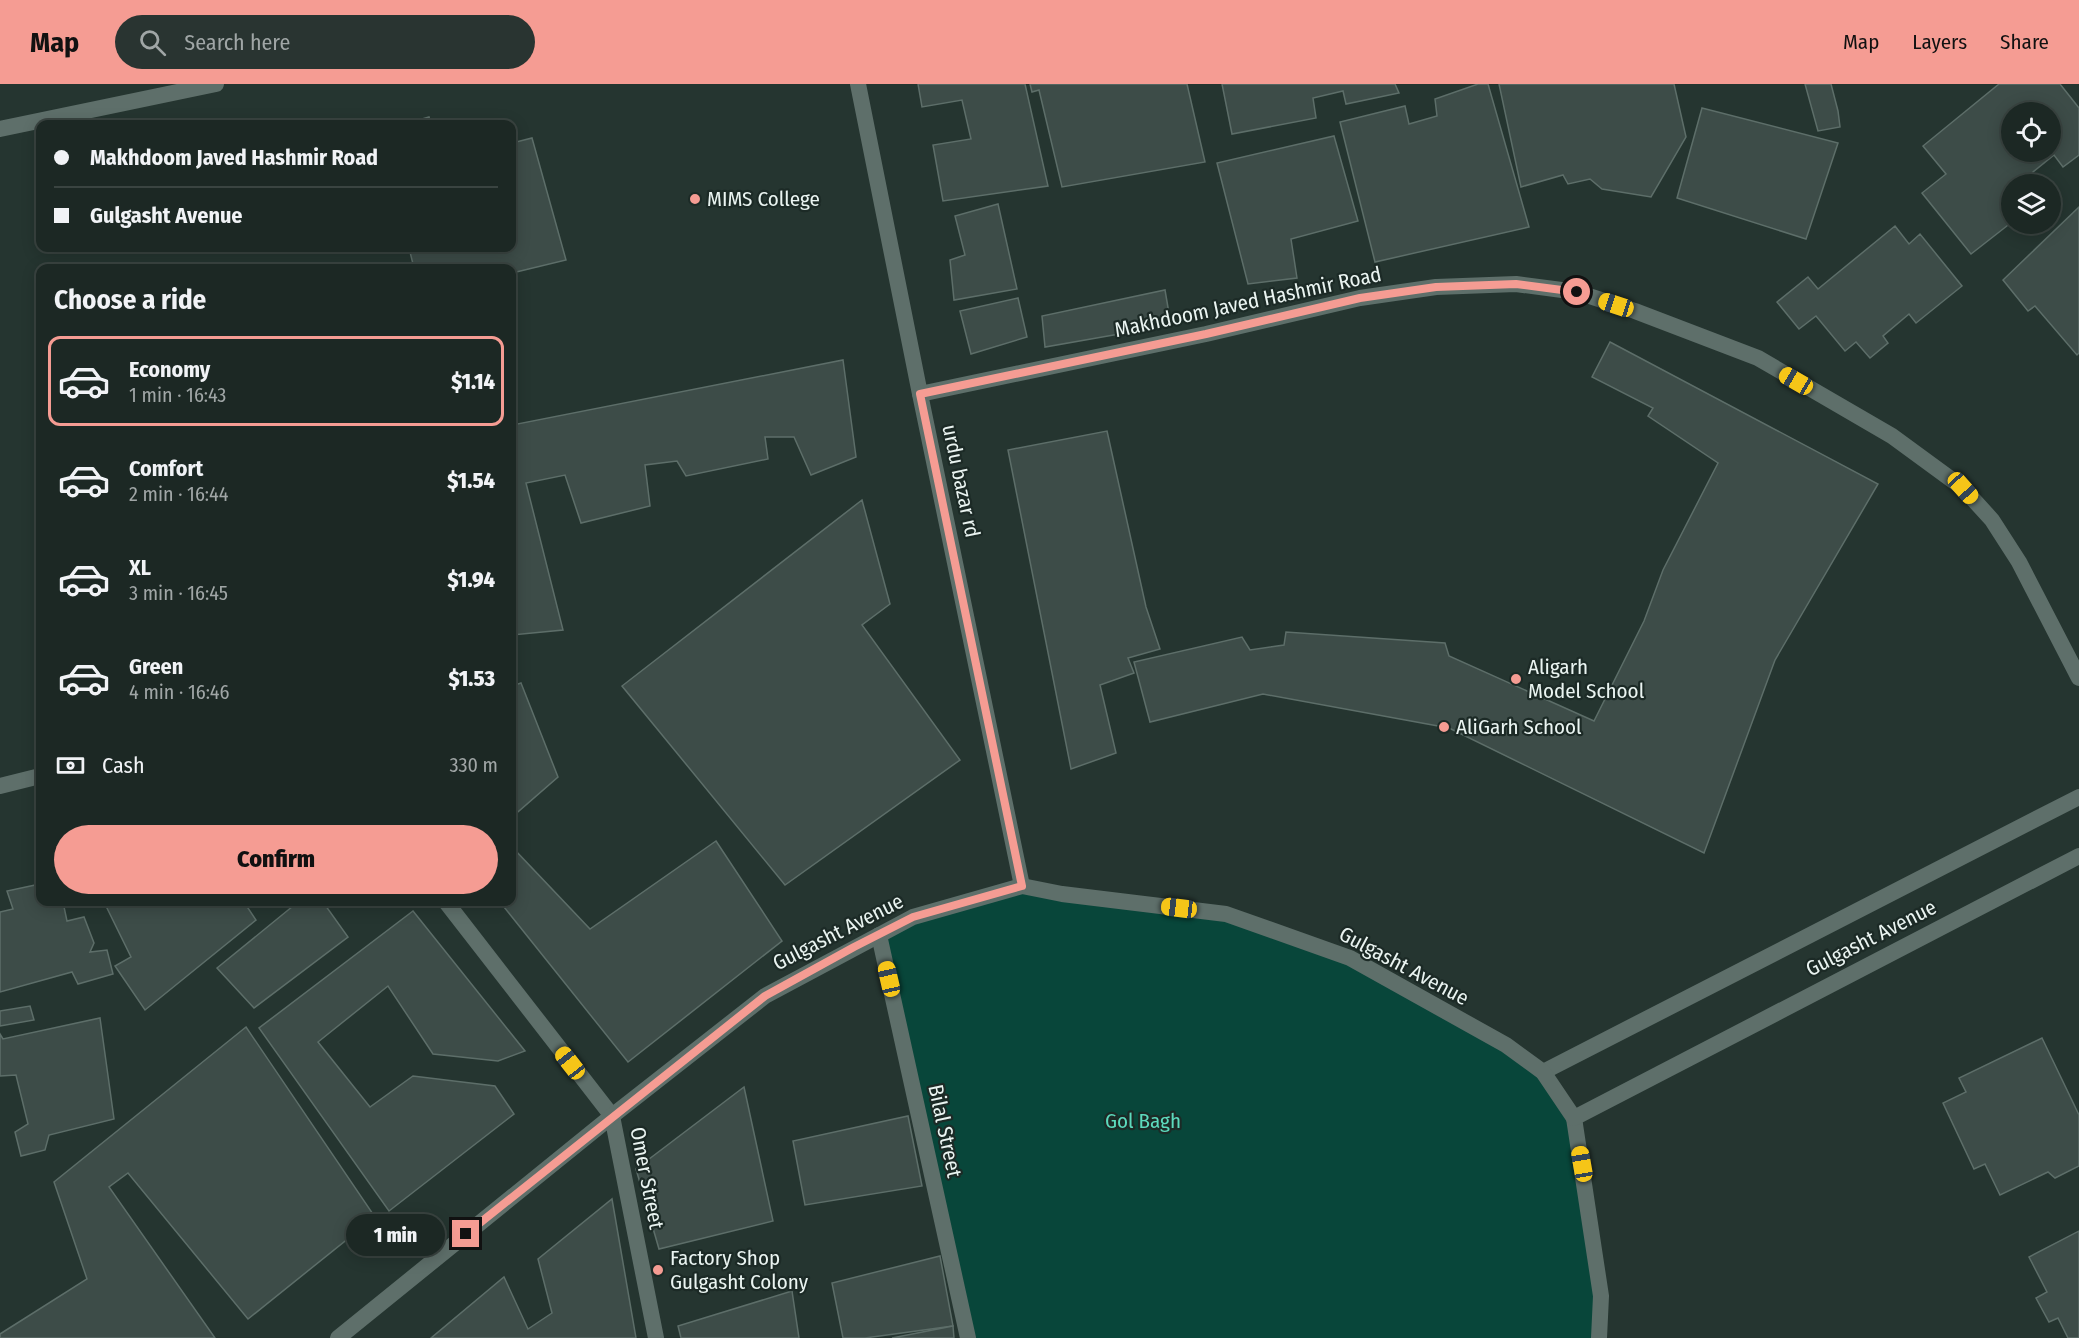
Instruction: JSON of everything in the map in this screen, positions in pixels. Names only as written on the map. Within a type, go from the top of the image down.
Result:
[{"type":"street","points":[[43,120],[216,84]]},
{"type":"street","name":"urdu bazar rd","points":[[858,84],[1022,886]]},
{"type":"street","points":[[0,129],[36,122]]},
{"type":"street","name":"Makhdoom Javed Hashmir Road","points":[[920,394],[1206,334],[1360,298],[1436,287],[1516,284],[1577,292],[1635,311],[1758,358],[1892,436],[1963,488],[1992,520],[2019,562],[2079,678]]},
{"type":"street","points":[[0,786],[36,777]]},
{"type":"street","name":"Gulgasht Avenue","points":[[1543,1072],[2079,798]]},
{"type":"street","name":"Gulgasht Avenue","points":[[338,1338],[612,1116],[765,996],[913,917],[1022,886],[1062,894],[1226,914],[1350,958],[1506,1045],[1543,1072],[1574,1118],[2079,856]]},
{"type":"street","name":"Omer Street","points":[[449,906],[612,1116],[656,1338]]},
{"type":"street","name":"Bilal Street","points":[[879,934],[968,1338]]},
{"type":"street","points":[[1574,1118],[1601,1296],[1599,1338]]},
{"type":"green space","name":"Gol Bagh","points":[[1022,886],[1226,914],[1350,958],[1543,1072],[1574,1118],[1599,1338],[968,1338],[879,935]]},
{"type":"building","points":[[918,84],[1025,84],[1048,186],[943,201],[933,145],[971,139],[962,100],[922,107]]},
{"type":"building","points":[[1030,84],[1187,84],[1205,162],[1062,187],[1039,90],[1032,92]]},
{"type":"building","points":[[1222,84],[1395,84],[1399,93],[1346,104],[1343,91],[1313,98],[1316,118],[1232,134]]},
{"type":"building","points":[[1478,84],[1488,84],[1529,227],[1375,262],[1340,122],[1405,106],[1409,124],[1437,116],[1435,99]]},
{"type":"building","points":[[1499,84],[1674,84],[1686,137],[1651,197],[1602,189],[1590,179],[1568,184],[1563,175],[1521,187]]},
{"type":"building","points":[[1805,84],[1831,84],[1840,127],[1818,131]]},
{"type":"building","points":[[1999,84],[2060,84],[2079,108],[2079,155],[2063,167],[2059,162],[2061,102],[2001,102],[2001,162],[2045,162],[2030,174],[2001,174],[2001,231],[1971,254],[1922,193],[1946,174],[1923,146]]},
{"type":"building","points":[[1702,108],[1838,143],[1806,239],[1677,198]]},
{"type":"building","points":[[1334,136],[1358,221],[1291,239],[1297,278],[1248,284],[1217,163]]},
{"type":"building","points":[[532,138],[566,260],[516,272],[516,264],[413,264],[410,252],[516,252],[516,142]]},
{"type":"building","points":[[998,204],[1017,289],[954,300],[950,260],[965,255],[955,216]]},
{"type":"building","points":[[2079,207],[2079,353],[2077,355],[2035,306],[2028,311],[2003,280],[2051,234],[2061,234],[2061,224]]},
{"type":"building","points":[[1895,226],[1909,244],[1920,234],[1962,286],[1916,323],[1909,314],[1883,336],[1888,343],[1870,358],[1856,342],[1845,351],[1816,316],[1799,329],[1777,302],[1808,277],[1818,289]]},
{"type":"building","points":[[1165,290],[1171,325],[1045,347],[1042,316]]},
{"type":"building","points":[[1018,298],[1027,337],[971,354],[960,311]]},
{"type":"building","points":[[1610,342],[1878,484],[1775,660],[1704,853],[1449,728],[1263,694],[1150,722],[1134,662],[1242,637],[1250,650],[1284,645],[1286,632],[1445,643],[1449,656],[1594,721],[1644,621],[1663,570],[1718,463],[1648,416],[1653,408],[1592,377]]},
{"type":"building","points":[[843,360],[856,457],[811,475],[794,437],[765,437],[768,459],[686,476],[677,461],[645,465],[650,506],[581,523],[565,475],[526,483],[563,630],[516,635],[516,424]]},
{"type":"building","points":[[1107,431],[1146,607],[1160,649],[1128,658],[1134,673],[1100,685],[1116,753],[1071,769],[1008,450]]},
{"type":"building","points":[[862,500],[890,604],[862,625],[960,760],[785,885],[622,686]]},
{"type":"building","points":[[521,683],[558,777],[516,814],[516,685]]},
{"type":"building","points":[[716,841],[782,941],[628,1062],[503,906],[516,906],[516,851],[590,929]]},
{"type":"building","points":[[36,885],[36,906],[64,906],[67,921],[84,917],[94,943],[90,952],[107,950],[113,974],[78,984],[72,972],[0,992],[0,912],[13,909],[7,891]]},
{"type":"building","points":[[106,906],[247,906],[256,920],[145,1010],[115,966],[131,957]]},
{"type":"building","points":[[293,906],[326,906],[348,937],[254,1008],[217,968]]},
{"type":"building","points":[[413,911],[525,1051],[498,1061],[433,1054],[388,986],[318,1042],[370,1107],[413,1076],[495,1086],[514,1114],[389,1211],[259,1028]]},
{"type":"building","points":[[30,1006],[34,1020],[0,1026],[0,1011]]},
{"type":"building","points":[[100,1018],[114,1119],[49,1135],[45,1150],[21,1156],[15,1132],[28,1124],[16,1075],[0,1076],[0,1034],[3,1039]]},
{"type":"building","points":[[246,1027],[375,1217],[248,1319],[128,1173],[109,1187],[215,1338],[0,1338],[0,1334],[87,1279],[54,1182]]},
{"type":"building","points":[[2042,1038],[2079,1115],[2079,1166],[2055,1178],[2048,1172],[2000,1195],[1985,1164],[1974,1169],[1943,1103],[1966,1092],[1959,1078]]},
{"type":"building","points":[[744,1087],[773,1221],[659,1249],[636,1169]]},
{"type":"building","points":[[908,1116],[922,1186],[805,1205],[793,1141]]},
{"type":"building","points":[[612,1199],[636,1338],[431,1338],[504,1277],[528,1329],[552,1313],[538,1259]]},
{"type":"building","points":[[2079,1231],[2079,1338],[2068,1338],[2058,1318],[2049,1322],[2036,1298],[2047,1292],[2029,1257]]},
{"type":"building","points":[[940,1256],[953,1326],[865,1338],[843,1338],[832,1283]]},
{"type":"building","points":[[792,1291],[799,1338],[681,1338],[678,1326]]},
{"type":"building","points":[[953,1326],[954,1338],[892,1338]]},
{"type":"place","name":"MIMS College","points":[[695,199]]},
{"type":"place","name":"Aligarh Model School","points":[[1516,679]]},
{"type":"place","name":"AliGarh School","points":[[1444,727]]},
{"type":"place","name":"Factory Shop Gulgasht Colony","points":[[658,1270]]},
{"type":"route","points":[[466,1234],[765,996],[913,917],[1022,886],[920,394],[1206,334],[1360,298],[1436,287],[1516,284],[1577,292]]}]
